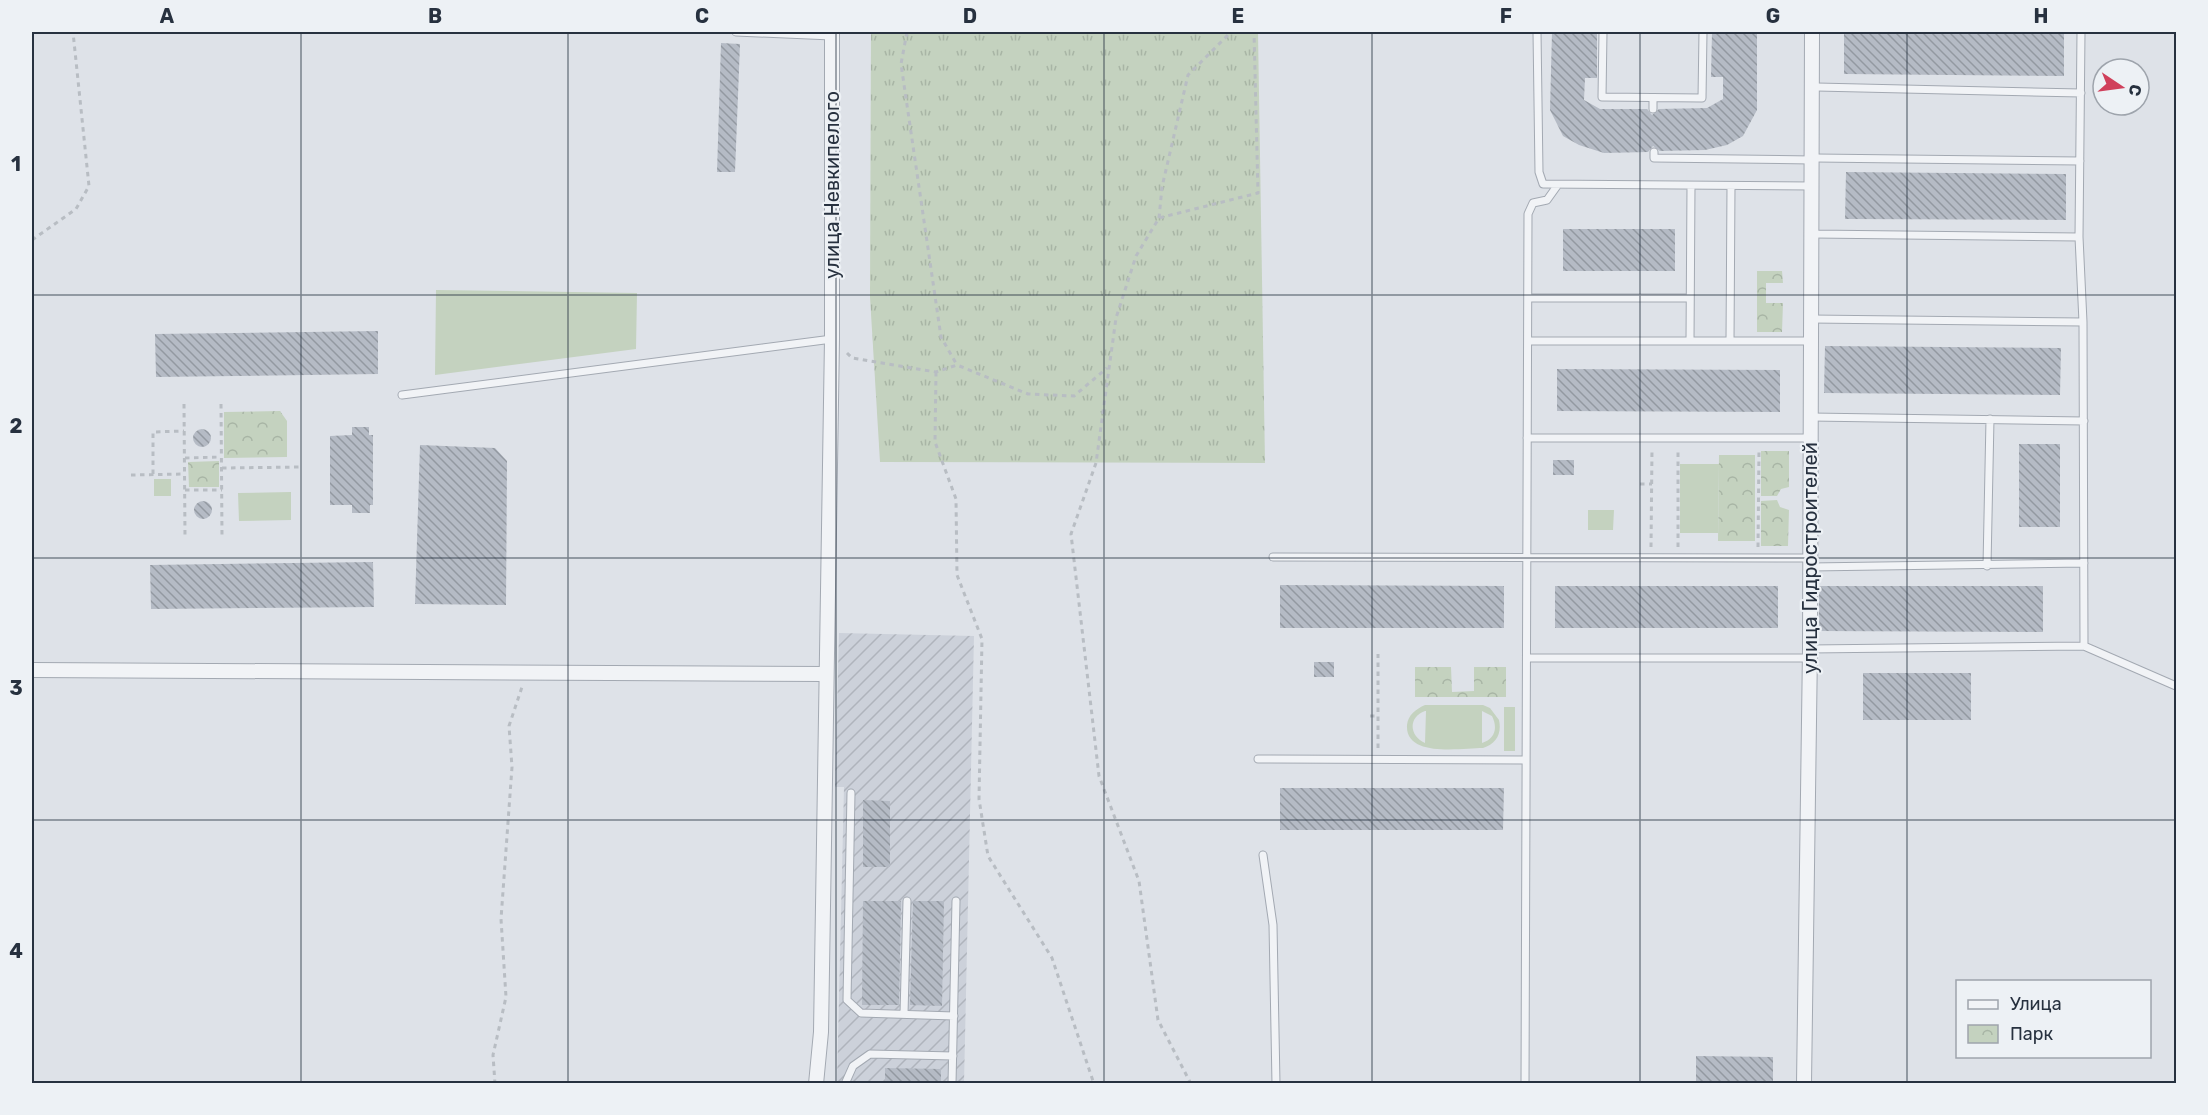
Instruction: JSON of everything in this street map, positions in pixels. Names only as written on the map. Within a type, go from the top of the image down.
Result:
[{"type":"street","name":"улица Гидростроителей","points":[[1804,1083],[1811,562],[1811,319],[1814,159],[1812,32]]},
{"type":"street","name":"улица Невкипелого","points":[[816,1083],[821,1032],[832,339],[832,34]]},
{"type":"street","points":[[32,670],[826,674]]},
{"type":"lane","points":[[736,32],[832,34]]},
{"type":"lane","points":[[1537,32],[1539,172],[1543,184],[1557,186],[1812,186]]},
{"type":"lane","points":[[1603,32],[1602,97],[1653,98],[1702,98],[1704,32]]},
{"type":"lane","points":[[1818,32],[1814,234],[2079,237]]},
{"type":"lane","points":[[2081,32],[2079,237],[2084,322],[2084,646]]},
{"type":"lane","points":[[1817,87],[2080,93]]},
{"type":"lane","points":[[1653,98],[1653,109]]},
{"type":"lane","points":[[1654,152],[1654,158],[2080,161]]},
{"type":"lane","points":[[1525,1083],[1529,208],[1533,203],[1547,200],[1557,186]]},
{"type":"lane","points":[[1690,341],[1691,186]]},
{"type":"lane","points":[[1730,341],[1731,186]]},
{"type":"lane","points":[[1528,298],[1690,298]]},
{"type":"lane","points":[[1811,319],[2084,322]]},
{"type":"lane","points":[[402,395],[832,339]]},
{"type":"lane","points":[[1528,341],[1811,341]]},
{"type":"lane","points":[[1811,417],[2084,421]]},
{"type":"lane","points":[[1987,566],[1990,419]]},
{"type":"lane","points":[[1527,438],[1811,438]]},
{"type":"lane","points":[[1273,556],[1758,557],[1811,562],[1987,566],[2084,563]]},
{"type":"lane","points":[[1527,658],[1810,654],[2084,646],[2176,686]]},
{"type":"lane","points":[[1258,759],[1526,760]]},
{"type":"lane","points":[[851,793],[847,1000],[861,1013],[954,1016]]},
{"type":"lane","points":[[1263,855],[1273,925],[1276,1083]]},
{"type":"lane","points":[[904,1014],[907,901]]},
{"type":"lane","points":[[952,1083],[956,901]]},
{"type":"lane","points":[[844,1083],[853,1066],[870,1054],[953,1056]]},
{"type":"path","points":[[32,240],[76,209],[89,186],[73,32]]},
{"type":"path","points":[[907,32],[901,64],[940,337],[957,365],[1028,394],[1074,396],[1107,368]]},
{"type":"path","points":[[1191,1083],[1158,1020],[1139,880],[1099,776],[1071,534],[1096,463],[1107,368],[1116,318],[1136,256],[1159,218],[1162,187],[1188,75],[1231,32]]},
{"type":"path","points":[[1159,218],[1258,193],[1254,32]]},
{"type":"path","points":[[832,339],[852,358],[936,372],[957,365]]},
{"type":"path","points":[[936,372],[935,442],[956,499],[957,575],[982,639],[979,799],[988,856],[1052,958],[1094,1083]]},
{"type":"path","points":[[184,404],[185,537]]},
{"type":"path","points":[[221,404],[222,536]]},
{"type":"path","points":[[153,474],[153,432],[184,431]]},
{"type":"path","points":[[1651,557],[1652,438]]},
{"type":"path","points":[[1678,438],[1678,557]]},
{"type":"path","points":[[1758,557],[1759,438]]},
{"type":"path","points":[[185,458],[221,458]]},
{"type":"path","points":[[222,468],[302,467]]},
{"type":"path","points":[[131,475],[185,474]]},
{"type":"path","points":[[1640,484],[1652,484]]},
{"type":"path","points":[[185,490],[222,490]]},
{"type":"path","points":[[1378,654],[1378,760]]},
{"type":"path","points":[[495,1083],[493,1055],[506,997],[501,920],[512,767],[509,726],[527,673]]},
{"type":"path","points":[[1370,716],[1378,716]]},
{"type":"shaded area","points":[[839,633],[974,636],[964,1083],[837,1083],[844,787],[835,787]]},
{"type":"green space","points":[[871,32],[1258,32],[1265,463],[880,462],[870,297]]},
{"type":"green space","points":[[1757,271],[1782,271],[1783,283],[1766,283],[1766,303],[1783,303],[1782,332],[1757,332]]},
{"type":"green space","points":[[436,290],[637,293],[636,349],[435,375]]},
{"type":"green space","points":[[280,411],[287,421],[287,457],[224,458],[224,412]]},
{"type":"green space","points":[[1761,451],[1789,451],[1789,487],[1781,489],[1777,496],[1761,496]]},
{"type":"green space","points":[[1719,455],[1755,455],[1755,541],[1718,541]]},
{"type":"green space","points":[[219,461],[219,487],[189,487],[188,462]]},
{"type":"green space","points":[[1680,464],[1719,464],[1718,533],[1680,533]]},
{"type":"green space","points":[[154,479],[171,479],[171,496],[154,496]]},
{"type":"green space","points":[[291,492],[291,520],[239,521],[238,493]]},
{"type":"green space","points":[[1777,500],[1780,507],[1789,510],[1788,546],[1761,546],[1761,501]]},
{"type":"green space","points":[[1588,510],[1614,510],[1613,530],[1588,530]]},
{"type":"green space","points":[[1415,667],[1451,667],[1452,692],[1474,691],[1474,667],[1506,667],[1506,697],[1415,697]]},
{"type":"green space","points":[[1425,705],[1483,705],[1490,708],[1499,720],[1499,734],[1491,744],[1483,748],[1436,749],[1425,747],[1415,743],[1409,735],[1407,725],[1411,715]],"holes":[[[1426,711],[1425,743],[1413,731],[1413,722],[1419,714]],[[1482,711],[1492,716],[1495,729],[1490,739],[1482,743]]]},
{"type":"green space","points":[[1504,707],[1515,707],[1515,751],[1504,751]]},
{"type":"building","points":[[1552,32],[1597,32],[1597,78],[1585,78],[1584,100],[1600,109],[1647,109],[1652,115],[1659,109],[1707,108],[1723,99],[1723,77],[1711,77],[1712,32],[1757,32],[1757,110],[1743,136],[1727,145],[1705,150],[1660,151],[1653,146],[1648,152],[1604,153],[1579,145],[1563,136],[1550,110]]},
{"type":"building","points":[[1844,32],[2064,32],[2064,76],[1844,74]]},
{"type":"building","points":[[721,43],[740,44],[735,172],[717,172]]},
{"type":"building","points":[[1846,172],[2066,174],[2066,220],[1845,219]]},
{"type":"building","points":[[1563,229],[1675,229],[1675,271],[1563,271]]},
{"type":"building","points":[[378,331],[378,374],[156,377],[155,334]]},
{"type":"building","points":[[1825,346],[2061,348],[2060,395],[1824,393]]},
{"type":"building","points":[[1557,369],[1780,370],[1780,412],[1557,411]]},
{"type":"building","points":[[352,427],[369,427],[369,435],[373,435],[373,505],[370,505],[370,513],[352,513],[352,505],[330,505],[330,436],[352,435]]},
{"type":"building","points":[[202,429],[208,432],[211,438],[208,444],[202,447],[196,444],[193,438],[196,432]]},
{"type":"building","points":[[2019,444],[2060,444],[2060,527],[2019,527]]},
{"type":"building","points":[[420,445],[495,448],[507,461],[506,605],[415,604]]},
{"type":"building","points":[[1553,460],[1574,460],[1574,475],[1553,475]]},
{"type":"building","points":[[203,501],[209,504],[212,510],[209,516],[203,519],[197,516],[194,510],[197,504]]},
{"type":"building","points":[[373,562],[374,607],[151,609],[150,565]]},
{"type":"building","points":[[1280,585],[1504,586],[1504,628],[1280,628]]},
{"type":"building","points":[[1555,586],[1778,586],[1778,628],[1555,628]]},
{"type":"building","points":[[1819,586],[2043,586],[2043,632],[1819,631]]},
{"type":"building","points":[[1314,662],[1334,662],[1334,677],[1314,677]]},
{"type":"building","points":[[1863,673],[1971,673],[1971,720],[1863,720]]},
{"type":"building","points":[[1280,788],[1504,788],[1503,830],[1280,830]]},
{"type":"building","points":[[863,800],[890,801],[890,867],[863,867]]},
{"type":"building","points":[[863,901],[901,901],[899,1005],[862,1005]]},
{"type":"building","points":[[913,901],[944,901],[942,1006],[910,1005]]},
{"type":"building","points":[[1696,1056],[1773,1057],[1773,1083],[1696,1083]]},
{"type":"building","points":[[885,1068],[941,1069],[941,1083],[885,1083]]}]
